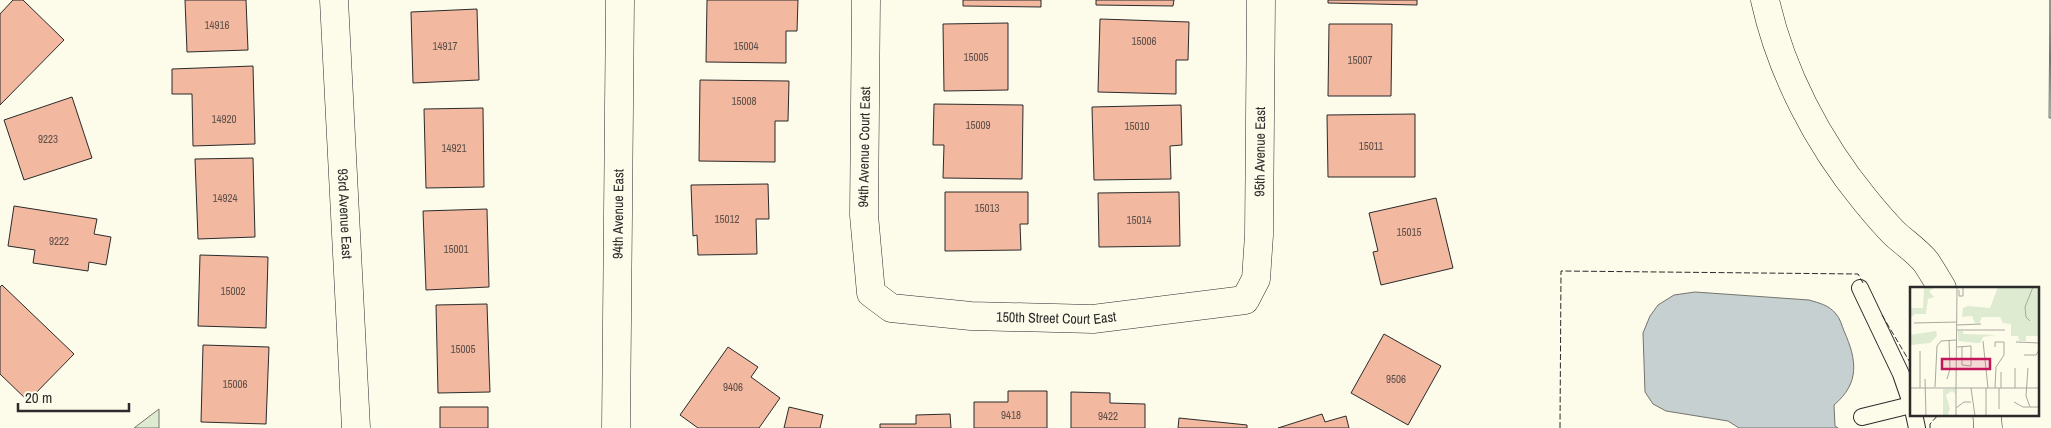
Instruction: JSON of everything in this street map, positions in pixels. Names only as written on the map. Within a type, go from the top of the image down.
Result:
[{"type":"street","name":"93rd Avenue East","points":[[334,0],[356,428]]},
{"type":"street","name":"94th Avenue East","points":[[616,428],[620,0]]},
{"type":"street","name":"94th Avenue Court East","points":[[866,0],[864,215],[871,293]]},
{"type":"street","name":"95th Avenue East","points":[[1245,300],[1256,279],[1259,235],[1261,0]]},
{"type":"street","points":[[1765,0],[1779,46],[1795,88],[1815,127],[1838,164],[1864,199],[1893,232],[1925,261],[1941,287]]},
{"type":"street","name":"150th Street Court East","points":[[871,293],[891,308],[971,316],[1093,320],[1245,300]]},
{"type":"lane","points":[[1860,288],[1901,374],[1910,401]]},
{"type":"lane","points":[[1862,417],[1910,404]]},
{"type":"green space","points":[[2050,0],[2051,118],[2049,118]]},
{"type":"green space","points":[[159,409],[159,428],[134,428]]},
{"type":"shaded area","points":[[1695,292],[1809,300],[1830,308],[1841,322],[1852,352],[1854,371],[1848,388],[1834,405],[1835,426],[1838,428],[1739,428],[1728,421],[1666,411],[1653,404],[1645,392],[1643,333],[1650,316],[1658,305],[1674,295]]},
{"type":"building","points":[[13,0],[23,0],[64,40],[0,105],[0,14]]},
{"type":"building","points":[[185,0],[246,0],[248,50],[187,52]]},
{"type":"building","points":[[707,0],[798,0],[797,31],[786,31],[786,63],[706,62]]},
{"type":"building","points":[[963,0],[1041,0],[1041,7],[963,6]]},
{"type":"building","points":[[1096,0],[1174,0],[1173,6],[1096,5]]},
{"type":"building","points":[[1328,0],[1417,0],[1417,5],[1328,3]]},
{"type":"building","points":[[477,9],[479,80],[413,83],[411,12]]},
{"type":"building","points":[[1100,19],[1189,22],[1188,60],[1176,60],[1176,94],[1098,92]]},
{"type":"building","points":[[1008,23],[1008,90],[944,91],[943,24]]},
{"type":"building","points":[[1329,24],[1392,24],[1391,96],[1328,96]]},
{"type":"building","points":[[253,66],[255,144],[193,146],[192,94],[172,94],[172,69]]},
{"type":"building","points":[[700,80],[789,81],[788,121],[775,121],[775,162],[699,161]]},
{"type":"building","points":[[72,97],[92,158],[24,180],[4,120]]},
{"type":"building","points":[[934,104],[1023,105],[1022,179],[943,178],[944,145],[933,145]]},
{"type":"building","points":[[1181,105],[1182,145],[1170,146],[1171,179],[1094,180],[1092,107]]},
{"type":"building","points":[[483,108],[484,187],[426,188],[424,109]]},
{"type":"building","points":[[1415,114],[1415,177],[1328,177],[1327,115]]},
{"type":"building","points":[[253,158],[255,237],[198,239],[195,159]]},
{"type":"building","points":[[768,184],[769,219],[756,219],[757,254],[698,255],[697,235],[693,236],[691,185]]},
{"type":"building","points":[[945,192],[1028,192],[1028,224],[1020,224],[1021,250],[945,251]]},
{"type":"building","points":[[1179,192],[1180,246],[1099,247],[1098,193]]},
{"type":"building","points":[[1436,198],[1453,268],[1381,285],[1373,252],[1378,251],[1369,213]]},
{"type":"building","points":[[14,206],[97,219],[94,234],[111,237],[106,265],[89,262],[88,271],[33,263],[35,250],[8,246]]},
{"type":"building","points":[[487,209],[489,287],[426,290],[423,211]]},
{"type":"building","points":[[200,255],[268,257],[266,328],[198,326]]},
{"type":"building","points":[[2,285],[74,354],[28,401],[0,374],[0,287]]},
{"type":"building","points":[[487,304],[490,392],[438,393],[436,305]]},
{"type":"building","points":[[1384,334],[1441,366],[1408,425],[1351,393]]},
{"type":"building","points":[[203,345],[269,347],[266,424],[201,422]]},
{"type":"building","points":[[728,347],[758,367],[751,377],[780,398],[759,428],[698,428],[680,415]]},
{"type":"building","points":[[1008,391],[1047,391],[1047,428],[974,428],[974,402],[1008,402]]},
{"type":"building","points":[[1071,392],[1110,393],[1110,403],[1145,404],[1145,428],[1071,428]]},
{"type":"building","points":[[440,407],[488,407],[488,428],[440,428]]},
{"type":"building","points":[[789,407],[823,415],[820,428],[784,428]]},
{"type":"building","points":[[950,414],[951,428],[880,428],[880,424],[916,424],[916,415]]},
{"type":"building","points":[[1322,414],[1325,422],[1346,416],[1349,428],[1278,428]]},
{"type":"building","points":[[1179,418],[1247,425],[1247,428],[1178,428]]},
{"type":"fence","points":[[1560,428],[1561,271],[1858,274],[1863,283]]},
{"type":"fence","points":[[1882,315],[1910,362]]},
{"type":"fence","points":[[1930,428],[1930,424],[1937,416]]}]
